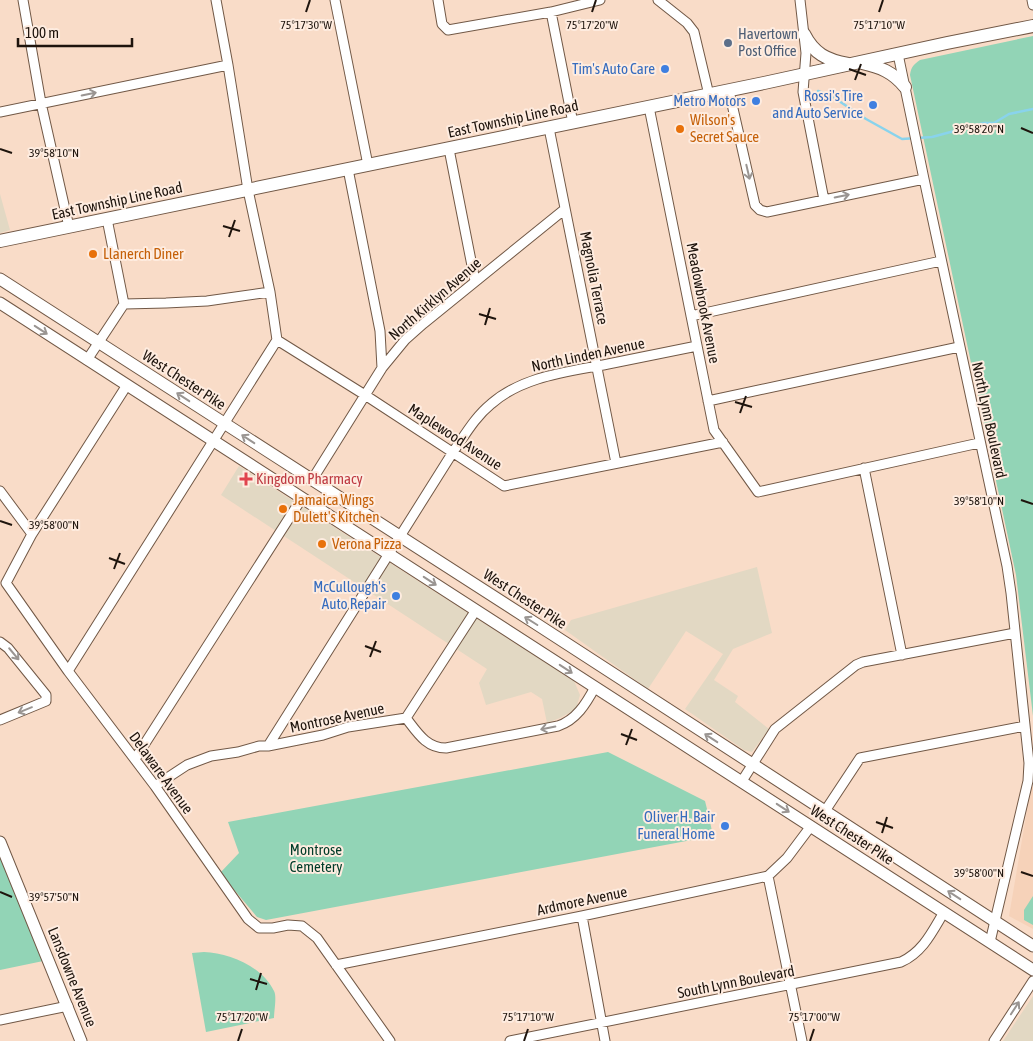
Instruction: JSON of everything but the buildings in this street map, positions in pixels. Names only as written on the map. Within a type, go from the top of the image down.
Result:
[{"type":"highway","name":"East Township Line Road","points":[[0,241],[709,95],[1033,26]]},
{"type":"highway","points":[[804,34],[808,43],[820,55],[838,62],[872,65],[890,72],[905,87]]},
{"type":"main road","name":"West Chester Pike","points":[[0,279],[1033,946]]},
{"type":"main road","name":"West Chester Pike","points":[[0,303],[1033,970]]},
{"type":"main road","name":"Lansdowne Avenue","points":[[0,842],[81,1041]]},
{"type":"street","points":[[22,0],[41,104],[69,227]]},
{"type":"street","points":[[68,671],[277,340],[270,292],[248,190],[216,0]]},
{"type":"street","points":[[335,0],[368,165]]},
{"type":"street","points":[[438,0],[442,24],[448,30],[551,12],[600,0]]},
{"type":"street","points":[[658,0],[687,23],[694,32],[709,95]]},
{"type":"street","points":[[800,0],[806,53],[803,92],[824,200]]},
{"type":"street","points":[[1032,0],[1033,5]]},
{"type":"street","points":[[551,12],[573,123]]},
{"type":"street","name":"North Lynn Boulevard","points":[[898,54],[1007,566],[1029,763],[1028,780],[990,942]]},
{"type":"street","points":[[0,112],[228,65]]},
{"type":"street","points":[[729,90],[755,205],[760,210],[767,212],[924,179]]},
{"type":"street","name":"Meadowbrook Avenue","points":[[649,107],[714,430],[758,492],[864,468]]},
{"type":"street","name":"Magnolia Terrace","points":[[549,128],[616,464]]},
{"type":"street","points":[[449,148],[476,282]]},
{"type":"street","points":[[348,169],[380,331],[382,368]]},
{"type":"street","name":"North Kirklyn Avenue","points":[[312,480],[382,368],[396,350],[414,331],[566,209]]},
{"type":"street","points":[[87,360],[124,304],[107,219]]},
{"type":"street","points":[[691,316],[941,260]]},
{"type":"street","points":[[124,304],[200,302],[270,292]]},
{"type":"street","name":"Maplewood Avenue","points":[[277,340],[504,486],[723,442]]},
{"type":"street","name":"North Linden Avenue","points":[[268,746],[453,452],[479,415],[490,404],[504,394],[534,380],[697,346]]},
{"type":"street","points":[[708,401],[959,347]]},
{"type":"street","points":[[0,491],[32,534],[128,386]]},
{"type":"street","points":[[902,655],[864,468],[980,442]]},
{"type":"street","points":[[135,759],[302,498]]},
{"type":"street","name":"Delaware Avenue","points":[[32,534],[6,583],[68,671],[155,786],[248,919],[259,928],[288,925],[302,926],[317,938],[336,965]]},
{"type":"street","name":"Montrose Avenue","points":[[155,786],[186,766],[211,756],[322,735],[348,727],[406,718],[476,610]]},
{"type":"street","points":[[742,782],[771,734],[780,725],[863,662],[1015,633]]},
{"type":"street","points":[[0,642],[8,648],[46,694],[46,701],[0,720]]},
{"type":"street","points":[[406,718],[431,746],[446,748],[565,724],[577,715],[595,687]]},
{"type":"street","points":[[825,811],[860,758],[1025,726]]},
{"type":"street","points":[[802,1041],[768,876],[787,858],[811,826]]},
{"type":"street","name":"Ardmore Avenue","points":[[336,965],[582,916],[768,876]]},
{"type":"street","name":"South Lynn Boulevard","points":[[510,1041],[902,962],[911,958],[921,948],[944,912]]},
{"type":"street","points":[[582,916],[606,1041]]},
{"type":"street","points":[[336,965],[390,1041]]},
{"type":"street","points":[[994,1041],[1033,981]]},
{"type":"street","points":[[0,1020],[68,1006]]},
{"type":"shaded area","points":[[0,194],[10,230],[0,233]]},
{"type":"shaded area","points":[[239,466],[574,681],[580,695],[576,709],[547,723],[542,699],[531,692],[486,705],[479,683],[487,669],[221,495]]},
{"type":"shaded area","points":[[757,567],[772,633],[733,649],[714,680],[738,696],[735,702],[769,729],[752,752],[744,750],[685,709],[723,654],[686,631],[648,689],[565,630],[571,620]]},
{"type":"shaded area","points":[[1031,787],[1033,787],[1033,929],[1009,916]]},
{"type":"shaded area","points":[[1033,996],[1033,1041],[1003,1041]]},
{"type":"green space","points":[[1033,36],[1033,716],[1016,575],[910,75],[913,66],[920,60]]},
{"type":"green space","name":"Montrose Cemetery","points":[[608,752],[705,801],[713,836],[266,920],[257,917],[220,873],[239,853],[228,822]]},
{"type":"green space","points":[[0,843],[48,960],[0,970]]},
{"type":"green space","points":[[1033,896],[1033,925],[1024,920],[1024,910]]},
{"type":"green space","points":[[204,952],[234,958],[262,974],[275,993],[274,1018],[206,1032],[192,953]]},
{"type":"waterway","points":[[818,91],[833,97],[866,119],[902,139],[932,137],[984,123],[994,123],[1009,114],[1033,109]]},
{"type":"place","name":"Havertown Post Office","points":[[728,43]]},
{"type":"place","name":"Tim's Auto Care","points":[[665,69]]},
{"type":"place","name":"Metro Motors","points":[[756,101]]},
{"type":"place","name":"Rossi's Tire and Auto Service","points":[[873,105]]},
{"type":"place","name":"Wilson's Secret Sauce","points":[[680,129]]},
{"type":"place","name":"Llanerch Diner","points":[[93,254]]},
{"type":"place","name":"Kingdom Pharmacy","points":[[246,479]]},
{"type":"place","name":"Jamaica Wings Dulett's Kitchen","points":[[283,509]]},
{"type":"place","name":"Verona Pizza","points":[[322,544]]},
{"type":"place","name":"McCullough's Auto Repair","points":[[396,596]]},
{"type":"place","name":"Oliver H. Bair Funeral Home","points":[[725,826]]}]
